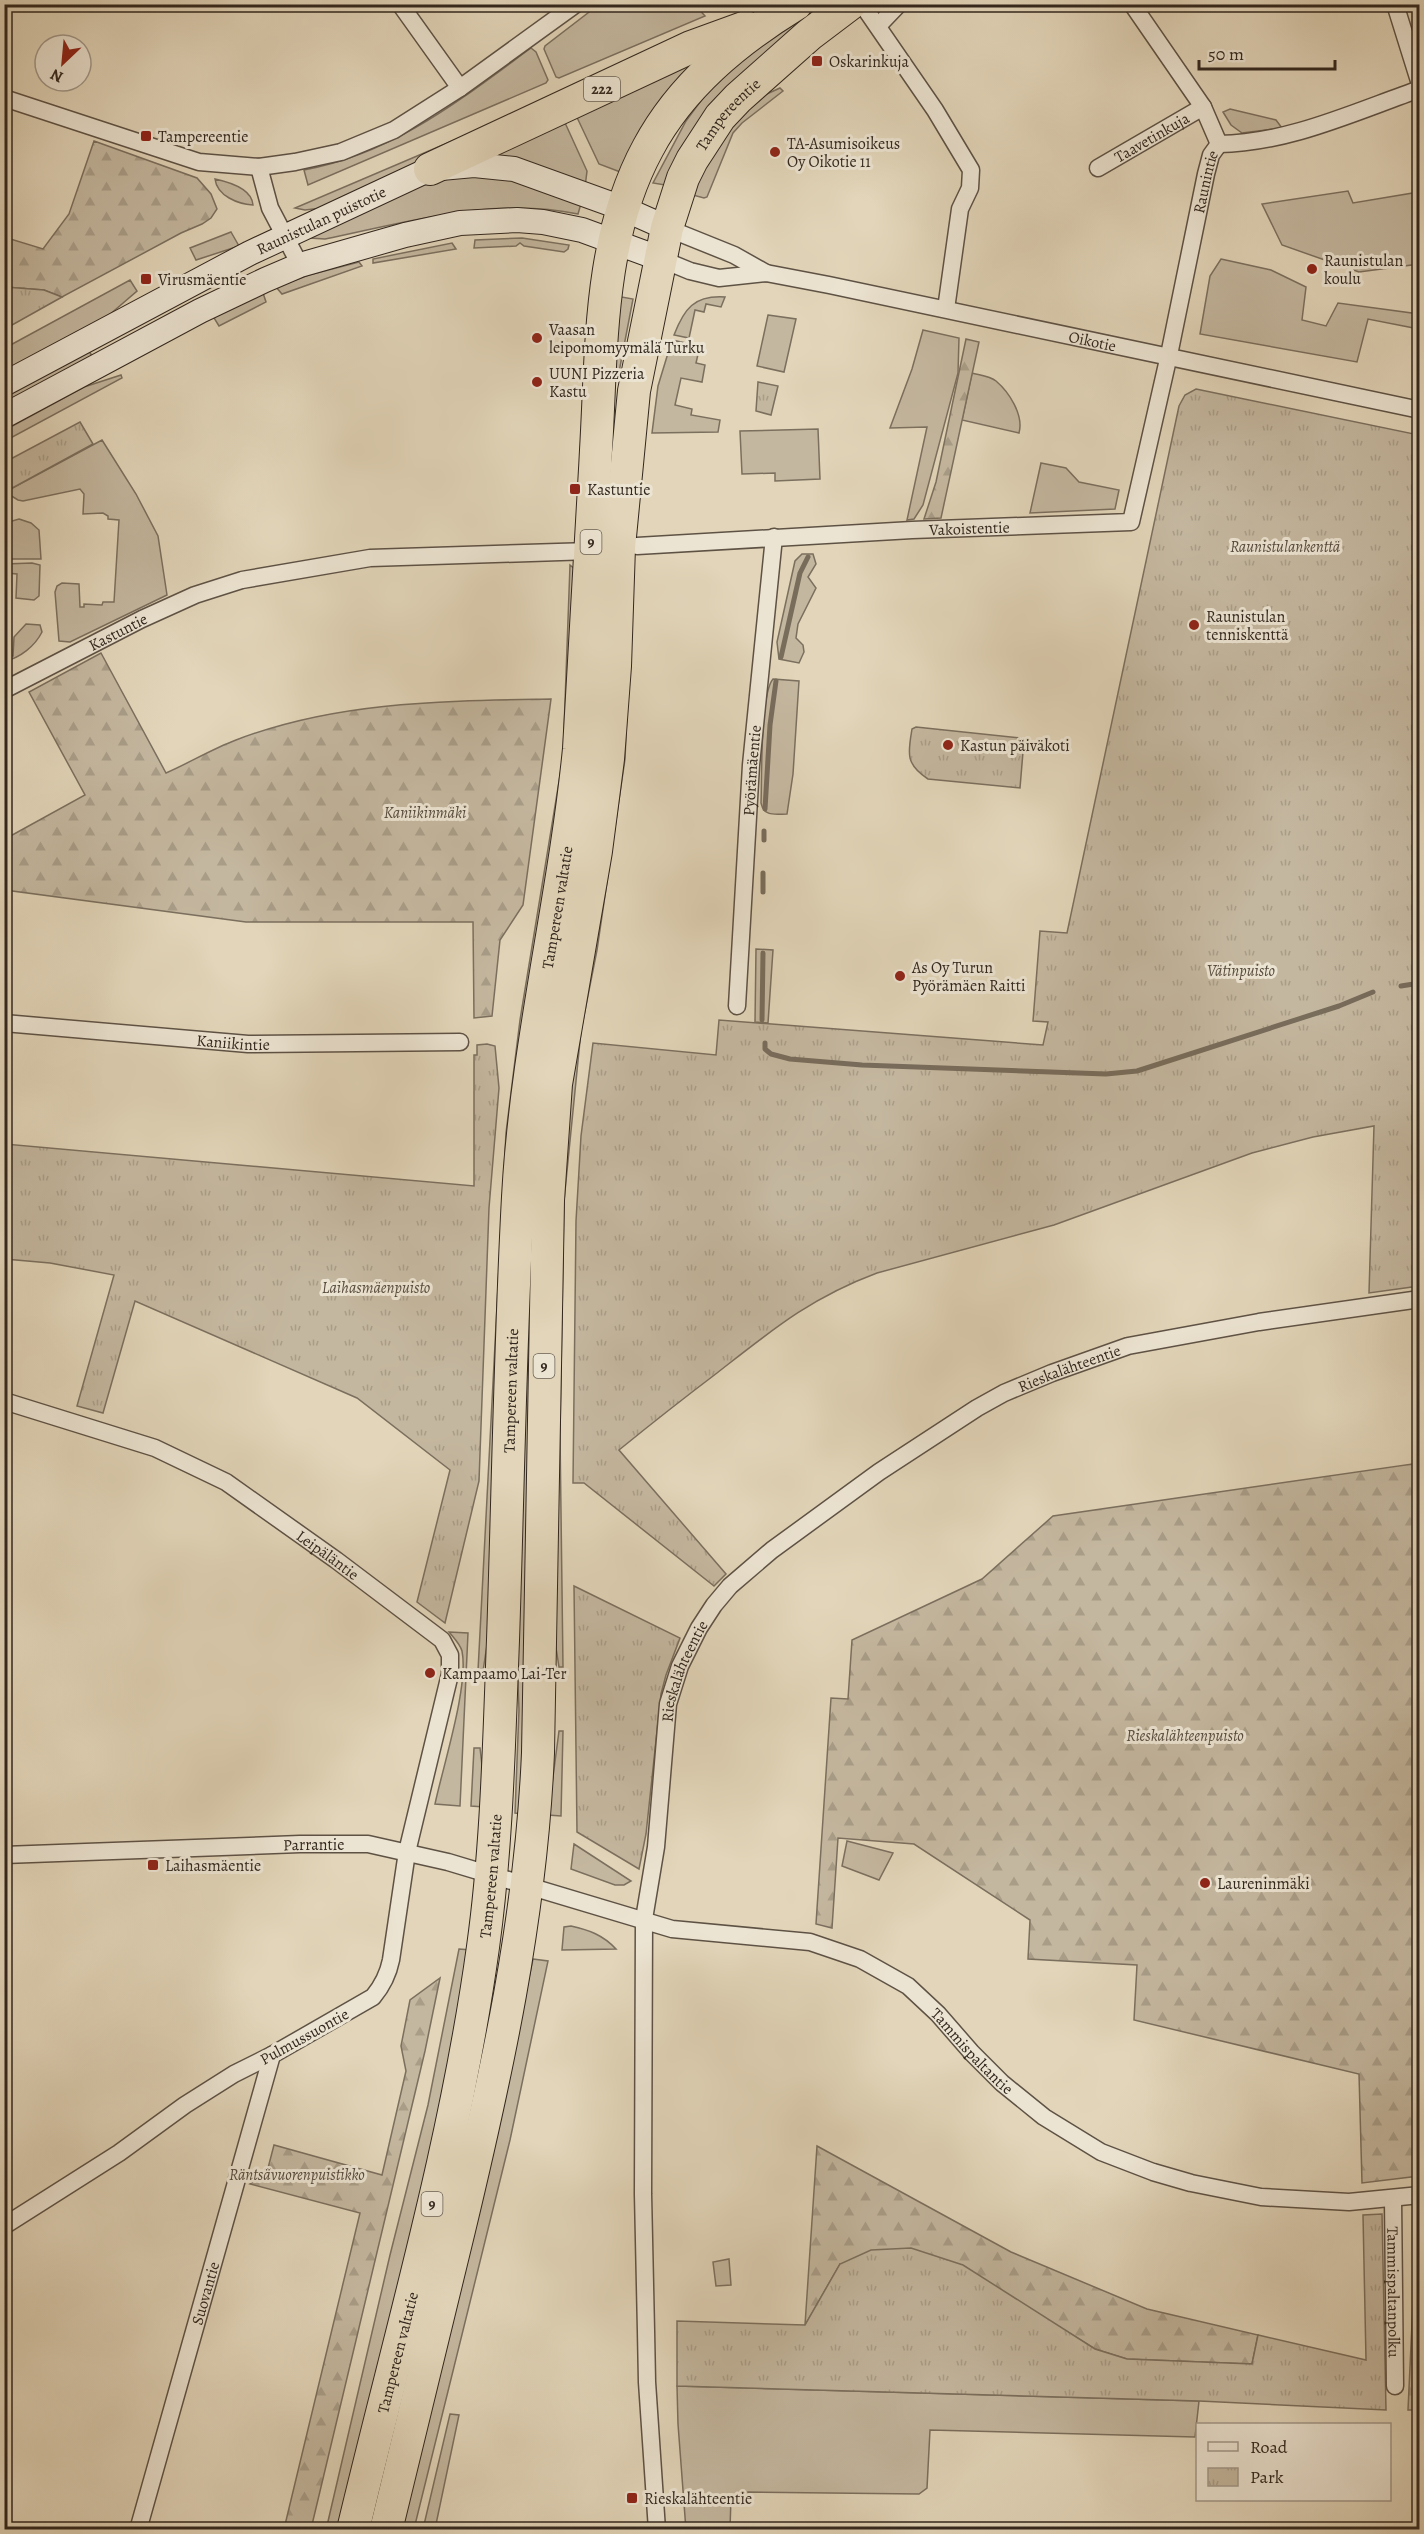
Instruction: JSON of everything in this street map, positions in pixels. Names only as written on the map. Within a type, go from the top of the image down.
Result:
[{"type":"highway","name":"Tampereentie","points":[[661,259],[667,228],[683,178],[701,144],[720,117],[764,73],[850,4]]},
{"type":"highway","name":"222","points":[[430,169],[691,47],[787,10]]},
{"type":"highway","name":"9","points":[[614,241],[622,208],[647,149],[681,97],[707,70],[787,10]]},
{"type":"highway","name":"Tampereen valtatie","points":[[353,2529],[421,2252],[459,2084],[483,1946],[500,1728],[518,1193],[531,1067],[574,802],[604,318],[614,241]]},
{"type":"highway","name":"Tampereen valtatie","points":[[386,2529],[491,2096],[518,1960],[535,1811],[538,1753],[548,1200],[556,1084],[602,810],[615,666],[619,547],[633,402],[661,259]]},
{"type":"main road","name":"Raunistulan puistotie","points":[[4,384],[285,236],[430,169],[474,165],[514,169],[622,208],[667,228]]},
{"type":"main road","name":"Raunistulan puistotie","points":[[4,416],[200,312],[300,265],[405,235],[483,221],[543,222],[571,227],[661,259]]},
{"type":"street","points":[[400,4],[460,88]]},
{"type":"street","points":[[4,98],[199,162],[260,167],[309,160],[362,145],[394,130],[460,88],[576,4]]},
{"type":"street","points":[[862,4],[934,110],[971,170],[970,188],[960,208],[946,309]]},
{"type":"street","points":[[878,26],[899,4]]},
{"type":"street","points":[[1132,4],[1203,106],[1219,144]]},
{"type":"street","points":[[1395,4],[1419,84]]},
{"type":"street","name":"Raunintie","points":[[1169,355],[1206,174],[1211,155],[1219,144],[1282,137],[1419,89]]},
{"type":"street","name":"Taavetinkuja","points":[[1098,168],[1203,106]]},
{"type":"street","points":[[260,167],[270,208],[300,265]]},
{"type":"street","name":"Oikotie","points":[[667,228],[734,255],[766,273]]},
{"type":"street","name":"Oikotie","points":[[661,259],[690,271],[719,278],[766,273],[1169,355],[1419,410]]},
{"type":"street","name":"Vakoistentie","points":[[637,546],[774,537],[1131,522],[1169,355]]},
{"type":"street","name":"Pyörämäentie","points":[[736,1006],[751,765],[774,537]]},
{"type":"street","name":"Kastuntie","points":[[4,690],[142,619],[195,595],[243,580],[370,558],[591,551]]},
{"type":"street","name":"Kaniikintie","points":[[4,1023],[248,1044],[460,1042]]},
{"type":"street","name":"Rieskalähteentie","points":[[657,2529],[645,2331],[644,1918],[656,1847],[668,1704],[680,1666],[714,1605],[730,1586],[772,1551],[879,1472],[977,1408],[1052,1373],[1128,1346],[1259,1322],[1419,1299]]},
{"type":"street","name":"Leipäläntie","points":[[4,1401],[155,1448],[226,1482],[336,1560],[442,1640],[450,1655],[450,1674],[407,1852]]},
{"type":"street","name":"Parrantie","points":[[4,1855],[336,1844],[368,1844],[407,1852]]},
{"type":"street","points":[[407,1852],[527,1885]]},
{"type":"street","name":"Pulmussuontie","points":[[4,2226],[119,2153],[185,2105],[234,2074],[373,1997],[380,1989],[392,1960],[407,1852]]},
{"type":"street","name":"Tammispaltantie","points":[[527,1885],[681,1930],[810,1942],[860,1959],[891,1975],[914,1992],[938,2014],[990,2072],[1044,2117],[1091,2147],[1153,2172],[1261,2198],[1349,2202],[1419,2195]]},
{"type":"street","name":"Suovantie","points":[[138,2529],[272,2055]]},
{"type":"street","name":"Tammispaltanpolku","points":[[1393,2199],[1395,2386]]},
{"type":"green space","points":[[622,5],[695,5],[705,16],[559,78],[556,77],[544,49],[545,46],[597,6],[617,8]]},
{"type":"green space","points":[[823,5],[665,185],[653,183],[686,121],[720,75],[803,15]]},
{"type":"green space","points":[[531,48],[536,52],[548,80],[546,83],[308,185],[304,170],[367,152],[396,138],[478,87]]},
{"type":"green space","points":[[703,52],[623,173],[599,164],[573,109]]},
{"type":"green space","points":[[780,88],[783,91],[742,123],[733,133],[707,197],[689,194],[691,183],[749,102]]},
{"type":"green space","points":[[553,98],[322,208],[305,210],[295,208]]},
{"type":"green space","points":[[1230,109],[1276,120],[1282,128],[1242,133],[1231,125],[1223,112]]},
{"type":"green space","points":[[561,114],[587,171],[585,187],[475,154]]},
{"type":"green space","points":[[94,141],[197,178],[211,194],[217,209],[211,218],[202,224],[62,297],[44,290],[5,287],[4,237],[43,249],[69,214]]},
{"type":"green space","points":[[484,172],[582,200],[578,214],[546,209],[482,210],[451,213],[325,239],[309,238],[425,183]]},
{"type":"green space","points":[[215,179],[233,184],[244,191],[252,199],[253,205],[229,198],[220,190]]},
{"type":"green space","points":[[1348,191],[1353,203],[1419,192],[1419,264],[1359,272],[1282,245],[1262,204]]},
{"type":"green space","points":[[231,232],[239,246],[196,260],[190,248]]},
{"type":"green space","points":[[522,238],[569,245],[564,252],[524,246],[520,243],[516,246],[474,248],[475,240]]},
{"type":"green space","points":[[452,243],[456,249],[373,263],[373,259]]},
{"type":"green space","points":[[1221,259],[1271,270],[1306,287],[1302,320],[1326,326],[1338,303],[1419,314],[1419,329],[1368,319],[1357,362],[1200,334],[1210,276]]},
{"type":"green space","points":[[359,262],[362,266],[282,294],[276,287],[309,275]]},
{"type":"green space","points":[[130,280],[137,291],[108,316],[5,372],[5,348]]},
{"type":"green space","points":[[5,287],[44,290],[62,297],[5,329]]},
{"type":"green space","points":[[263,293],[266,302],[219,326],[214,318],[215,315]]},
{"type":"green space","points":[[616,296],[633,299],[619,372],[612,370]]},
{"type":"green space","points":[[725,297],[721,307],[706,304],[704,312],[695,310],[689,338],[674,335],[686,311],[698,301],[705,298]]},
{"type":"green space","points":[[768,315],[796,319],[784,372],[757,366]]},
{"type":"green space","points":[[923,330],[959,338],[958,373],[923,505],[914,519],[907,520],[927,427],[890,428],[912,369]]},
{"type":"green space","points":[[966,339],[979,342],[941,518],[924,519],[936,482]]},
{"type":"green space","points":[[672,340],[700,346],[696,363],[705,365],[702,382],[681,378],[675,405],[692,409],[691,415],[720,420],[718,432],[652,433],[658,386]]},
{"type":"green space","points":[[89,351],[92,356],[5,406],[5,395]]},
{"type":"green space","points":[[972,373],[994,379],[1006,391],[1017,412],[1019,433],[962,420]]},
{"type":"green space","points":[[121,375],[122,378],[5,441],[5,430],[84,387]]},
{"type":"green space","points":[[758,382],[778,386],[771,415],[756,411]]},
{"type":"green space","name":"Vätinpuisto","points":[[1196,389],[1419,435],[1419,1286],[1369,1293],[1374,1126],[1313,1137],[1252,1153],[1054,1225],[877,1273],[853,1283],[792,1316],[619,1450],[726,1574],[714,1586],[584,1483],[573,1483],[576,1221],[581,1136],[593,1043],[716,1055],[719,1020],[1043,1045],[1048,1022],[1033,1021],[1040,931],[1067,933],[1179,406],[1185,395]]},
{"type":"green space","points":[[80,422],[93,444],[5,492],[5,462]]},
{"type":"green space","points":[[818,429],[820,479],[775,481],[775,473],[742,474],[740,431]]},
{"type":"green space","points":[[102,440],[136,494],[158,536],[167,595],[70,642],[59,641],[55,592],[57,586],[62,583],[79,584],[80,607],[84,607],[84,604],[102,605],[103,602],[114,602],[119,520],[108,519],[108,516],[103,513],[83,514],[84,494],[80,489],[23,501],[5,492]]},
{"type":"green space","points":[[1041,463],[1066,468],[1079,482],[1119,490],[1115,509],[1030,513]]},
{"type":"green space","points":[[19,519],[31,523],[39,530],[41,559],[5,559],[5,523]]},
{"type":"green space","points":[[802,554],[813,554],[816,564],[808,577],[816,588],[798,624],[796,638],[803,645],[804,652],[799,663],[779,659],[777,642],[795,561]]},
{"type":"green space","points":[[5,564],[40,565],[39,596],[34,600],[16,598],[17,574],[7,573]]},
{"type":"green space","points":[[570,565],[577,571],[579,580],[495,1593],[483,1671],[478,1671],[506,1133],[520,1020],[563,757]]},
{"type":"green space","points":[[26,624],[40,625],[42,632],[26,651],[5,661],[5,656],[13,656],[14,637]]},
{"type":"green space","name":"Kaniikinmäki","points":[[101,653],[166,773],[236,740],[313,717],[391,706],[551,699],[523,905],[500,940],[492,1016],[474,1018],[473,922],[246,922],[5,890],[5,839],[85,795],[29,692]]},
{"type":"green space","points":[[773,679],[799,681],[793,774],[787,814],[767,813],[761,803],[764,718],[769,688]]},
{"type":"green space","points":[[628,688],[625,759],[597,950],[581,1031],[564,1201],[560,1434],[563,1667],[559,1667],[552,1622],[566,1101]]},
{"type":"green space","points":[[916,727],[1021,738],[1024,740],[1020,788],[928,779],[915,768],[910,757],[912,729]]},
{"type":"green space","points":[[581,874],[524,1814],[515,1813],[519,1710],[516,1628],[528,1214]]},
{"type":"green space","points":[[756,949],[773,950],[768,1023],[755,1022]]},
{"type":"green space","name":"Laihasmäenpuisto","points":[[477,1045],[495,1046],[499,1088],[489,1208],[479,1481],[445,1623],[417,1602],[450,1470],[357,1398],[135,1301],[103,1413],[77,1406],[114,1275],[50,1263],[5,1259],[5,1144],[474,1186],[474,1055],[477,1055]]},
{"type":"green space","name":"Rieskalähteenpuisto","points":[[1419,1463],[1419,2176],[1362,2183],[1359,2074],[1134,2020],[1137,1965],[1028,1959],[1030,1920],[914,1844],[838,1838],[832,1928],[816,1924],[831,1698],[848,1699],[852,1640],[982,1579],[1053,1516]]},
{"type":"green space","points":[[574,1586],[680,1638],[661,1694],[646,1834],[639,1869],[577,1832]]},
{"type":"green space","points":[[449,1632],[468,1633],[460,1806],[435,1804],[462,1684],[462,1651]]},
{"type":"green space","points":[[559,1731],[563,1731],[561,1816],[548,1815]]},
{"type":"green space","points":[[474,1748],[480,1748],[485,1791],[484,1807],[471,1806]]},
{"type":"green space","points":[[847,1841],[893,1853],[879,1880],[842,1866]]},
{"type":"green space","points":[[574,1844],[631,1881],[624,1885],[615,1885],[571,1869]]},
{"type":"green space","points":[[571,1926],[595,1934],[616,1949],[562,1950],[564,1927]]},
{"type":"green space","points":[[459,1949],[471,1950],[443,2109],[342,2529],[326,2530],[390,2255],[428,2105]]},
{"type":"green space","points":[[533,1959],[548,1961],[510,2140],[414,2529],[398,2530],[496,2135]]},
{"type":"green space","name":"Räntsävuorenpuistikko","points":[[440,1978],[425,2051],[311,2529],[284,2529],[360,2213],[250,2184],[267,2172],[274,2145],[382,2175],[406,2071],[401,2046],[410,2000]]},
{"type":"green space","points":[[817,2146],[1011,2252],[1147,2309],[1258,2335],[1252,2364],[1127,2359],[1095,2349],[1066,2331],[840,2264],[805,2325]]},
{"type":"green space","points":[[1382,2214],[1386,2410],[1199,2401],[677,2386],[677,2321],[805,2325],[840,2264],[871,2250],[911,2248],[963,2265],[1095,2349],[1127,2359],[1252,2364],[1258,2335],[1366,2360],[1363,2215]]},
{"type":"green space","points":[[1417,2216],[1419,2216],[1420,2410],[1408,2410]]},
{"type":"green space","points":[[729,2259],[731,2285],[716,2286],[713,2262]]},
{"type":"green space","points":[[677,2386],[1199,2401],[1195,2437],[930,2430],[927,2488],[919,2494],[748,2492],[749,2499],[731,2498],[730,2529],[686,2530]]},
{"type":"green space","points":[[450,2414],[459,2415],[435,2529],[423,2529]]},
{"type":"waterway","points":[[781,657],[800,573],[808,557]]},
{"type":"waterway","points":[[765,809],[770,725],[776,681]]},
{"type":"waterway","points":[[764,831],[764,840]]},
{"type":"waterway","points":[[763,873],[763,892]]},
{"type":"waterway","points":[[762,1020],[763,953]]},
{"type":"waterway","points":[[1401,986],[1420,983]]},
{"type":"waterway","points":[[765,1043],[765,1049],[771,1054],[790,1059],[862,1065],[1106,1074],[1137,1071],[1339,1006],[1373,992]]},
{"type":"place","name":"Oskarinkuja","points":[[817,61]]},
{"type":"place","name":"Tampereentie","points":[[146,136]]},
{"type":"place","name":"TA-Asumisoikeus Oy Oikotie 11","points":[[775,152]]},
{"type":"place","name":"Raunistulan koulu","points":[[1312,269]]},
{"type":"place","name":"Virusmäentie","points":[[146,279]]},
{"type":"place","name":"Vaasan leipomomyymälä Turku","points":[[537,338]]},
{"type":"place","name":"UUNI Pizzeria Kastu","points":[[537,382]]},
{"type":"place","name":"Kastuntie","points":[[575,489]]},
{"type":"place","name":"Raunistulan tenniskenttä","points":[[1194,625]]},
{"type":"place","name":"Kastun päiväkoti","points":[[948,745]]},
{"type":"place","name":"As Oy Turun Pyörämäen Raitti","points":[[900,976]]},
{"type":"place","name":"Kampaamo Lai-Ter","points":[[430,1673]]},
{"type":"place","name":"Laihasmäentie","points":[[153,1865]]},
{"type":"place","name":"Laureninmäki","points":[[1205,1883]]},
{"type":"place","name":"Rieskalähteentie","points":[[632,2498]]},
{"type":"park label","name":"Raunistulankenttä","points":[[1285,546]]}]
